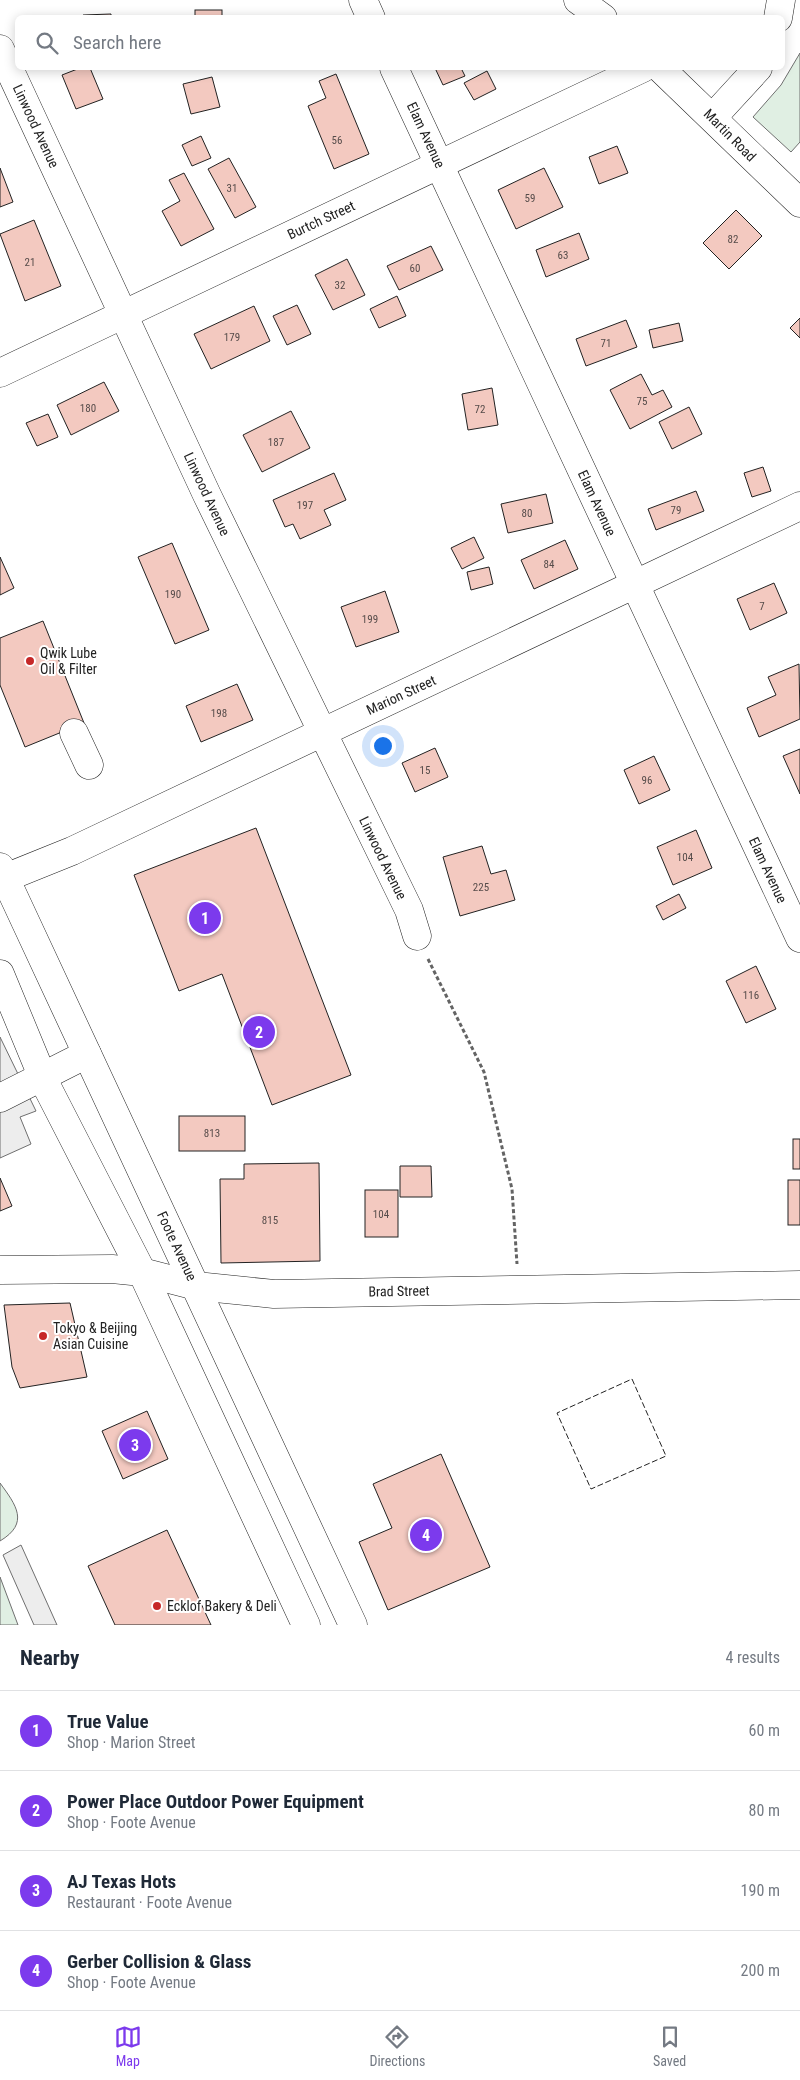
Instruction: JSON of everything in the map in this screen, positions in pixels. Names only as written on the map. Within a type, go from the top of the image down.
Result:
[{"type":"main road","points":[[363,0],[370,15]]},
{"type":"main road","points":[[578,0],[599,15]]},
{"type":"main road","points":[[778,15],[781,0]]},
{"type":"main road","name":"Linwood Avenue","points":[[0,49],[207,495],[409,910],[416,936]]},
{"type":"main road","name":"Elam Avenue","points":[[395,70],[800,938]]},
{"type":"main road","name":"Burtch Street","points":[[0,374],[639,70]]},
{"type":"main road","name":"Martin Road","points":[[662,70],[796,191]]},
{"type":"main road","points":[[713,117],[756,70]]},
{"type":"main road","name":"Marion Street","points":[[2,875],[72,851],[800,506]]},
{"type":"main road","points":[[74,733],[89,765]]},
{"type":"main road","name":"Foote Avenue","points":[[2,875],[353,1625]]},
{"type":"main road","points":[[0,974],[43,1077],[142,1272],[306,1625]]},
{"type":"main road","points":[[0,1098],[87,1054]]},
{"type":"main road","name":"Brad Street","points":[[0,1270],[112,1269],[142,1272],[196,1286],[274,1294],[800,1285]]},
{"type":"path","points":[[416,936],[484,1072],[512,1189],[519,1289]]},
{"type":"green space","points":[[800,53],[800,142],[791,152],[753,117],[781,85]]},
{"type":"green space","points":[[0,1483],[15,1506],[17,1521],[15,1527],[0,1541]]},
{"type":"green space","points":[[0,1577],[18,1625],[0,1625]]},
{"type":"shaded area","points":[[0,1037],[36,1111],[20,1117],[31,1144],[0,1158]]},
{"type":"shaded area","points":[[21,1545],[57,1625],[34,1625],[3,1555]]},
{"type":"building","points":[[195,10],[222,10],[222,15],[195,15]]},
{"type":"building","points":[[75,70],[91,70],[103,99],[76,109],[62,75]]},
{"type":"building","points":[[436,70],[462,70],[465,76],[443,85]]},
{"type":"building","points":[[487,71],[496,89],[474,100],[464,83]]},
{"type":"building","points":[[336,74],[369,154],[334,169],[308,106],[326,98],[319,81]]},
{"type":"building","points":[[212,77],[220,107],[191,114],[183,84]]},
{"type":"building","points":[[201,136],[211,158],[192,166],[182,145]]},
{"type":"building","points":[[617,146],[628,173],[599,184],[589,157]]},
{"type":"building","points":[[229,158],[256,207],[235,218],[208,169]]},
{"type":"building","points":[[0,168],[13,202],[0,207]]},
{"type":"building","points":[[544,168],[563,207],[516,229],[498,190]]},
{"type":"building","points":[[184,173],[214,229],[181,246],[162,211],[180,201],[169,180]]},
{"type":"building","points":[[736,210],[762,236],[729,269],[703,243]]},
{"type":"building","points":[[34,220],[61,286],[25,301],[0,234]]},
{"type":"building","points":[[579,233],[589,259],[546,277],[536,250]]},
{"type":"building","points":[[431,246],[443,270],[399,290],[387,266]]},
{"type":"building","points":[[347,259],[365,295],[333,310],[315,275]]},
{"type":"building","points":[[397,296],[406,316],[379,328],[370,309]]},
{"type":"building","points":[[297,305],[311,334],[287,345],[273,316]]},
{"type":"building","points":[[254,306],[270,341],[211,369],[194,334]]},
{"type":"building","points":[[800,318],[800,338],[790,328]]},
{"type":"building","points":[[626,320],[637,347],[586,366],[576,339]]},
{"type":"building","points":[[679,323],[683,341],[653,348],[649,330]]},
{"type":"building","points":[[641,374],[652,395],[663,390],[672,407],[630,429],[610,390]]},
{"type":"building","points":[[104,382],[119,411],[71,435],[57,405]]},
{"type":"building","points":[[492,388],[498,425],[468,430],[462,394]]},
{"type":"building","points":[[689,407],[702,434],[672,449],[659,422]]},
{"type":"building","points":[[291,411],[310,448],[262,472],[243,435]]},
{"type":"building","points":[[48,414],[58,437],[37,446],[26,423]]},
{"type":"building","points":[[763,467],[771,491],[752,497],[744,473]]},
{"type":"building","points":[[334,473],[346,500],[324,510],[331,525],[300,539],[293,524],[285,527],[273,500]]},
{"type":"building","points":[[696,491],[704,511],[656,530],[648,509]]},
{"type":"building","points":[[546,494],[553,523],[508,533],[501,504]]},
{"type":"building","points":[[474,537],[484,558],[462,569],[451,548]]},
{"type":"building","points":[[565,540],[578,569],[534,589],[521,560]]},
{"type":"building","points":[[172,543],[209,630],[175,644],[138,557]]},
{"type":"building","points":[[0,557],[14,588],[0,595]]},
{"type":"building","points":[[489,567],[493,584],[471,590],[467,572]]},
{"type":"building","points":[[774,583],[787,613],[750,630],[737,599]]},
{"type":"building","points":[[385,591],[399,632],[356,647],[341,607]]},
{"type":"building","name":"Qwik Lube Oil & Filter","points":[[43,621],[84,723],[25,747],[0,685],[0,638]]},
{"type":"building","points":[[799,664],[800,719],[759,737],[747,708],[776,695],[768,677]]},
{"type":"building","points":[[237,684],[253,720],[201,742],[186,706]]},
{"type":"building","points":[[435,748],[448,777],[415,792],[402,763]]},
{"type":"building","points":[[800,749],[800,794],[783,756]]},
{"type":"building","points":[[654,756],[670,790],[639,804],[624,770]]},
{"type":"building","points":[[256,828],[351,1075],[272,1105],[222,974],[179,991],[134,875]]},
{"type":"building","points":[[696,830],[712,868],[673,885],[657,847]]},
{"type":"building","points":[[482,846],[491,874],[506,870],[515,900],[460,916],[443,857]]},
{"type":"building","points":[[679,894],[686,908],[663,920],[656,906]]},
{"type":"building","points":[[756,966],[776,1009],[746,1023],[726,981]]},
{"type":"building","points":[[179,1116],[245,1116],[245,1151],[179,1151]]},
{"type":"building","points":[[793,1139],[800,1139],[800,1169],[793,1169]]},
{"type":"building","points":[[319,1163],[320,1261],[221,1263],[220,1179],[244,1179],[244,1164]]},
{"type":"building","points":[[400,1166],[431,1166],[432,1197],[400,1197]]},
{"type":"building","points":[[0,1178],[12,1206],[0,1211]]},
{"type":"building","points":[[788,1180],[800,1180],[800,1225],[788,1225]]},
{"type":"building","points":[[365,1190],[398,1190],[398,1237],[365,1237]]},
{"type":"building","name":"Tokyo & Beijing Asian Cuisine","points":[[70,1303],[87,1377],[20,1388],[12,1367],[4,1305]]},
{"type":"building","points":[[147,1411],[168,1459],[123,1479],[102,1431]]},
{"type":"building","points":[[441,1454],[490,1567],[388,1610],[359,1542],[392,1528],[373,1484]]},
{"type":"building","points":[[167,1530],[211,1625],[115,1625],[88,1566]]},
{"type":"fence","points":[[632,1379],[666,1456],[591,1489],[557,1413],[632,1379]]},
{"type":"place","name":"Qwik Lube Oil & Filter","points":[[30,661]]},
{"type":"place","name":"True Value","points":[[205,918]]},
{"type":"place","name":"Power Place Outdoor Power Equipment","points":[[259,1032]]},
{"type":"place","name":"Tokyo & Beijing Asian Cuisine","points":[[43,1336]]},
{"type":"place","name":"AJ Texas Hots","points":[[135,1445]]},
{"type":"place","name":"Gerber Collision & Glass","points":[[426,1535]]},
{"type":"place","name":"Ecklof Bakery & Deli","points":[[157,1606]]}]
